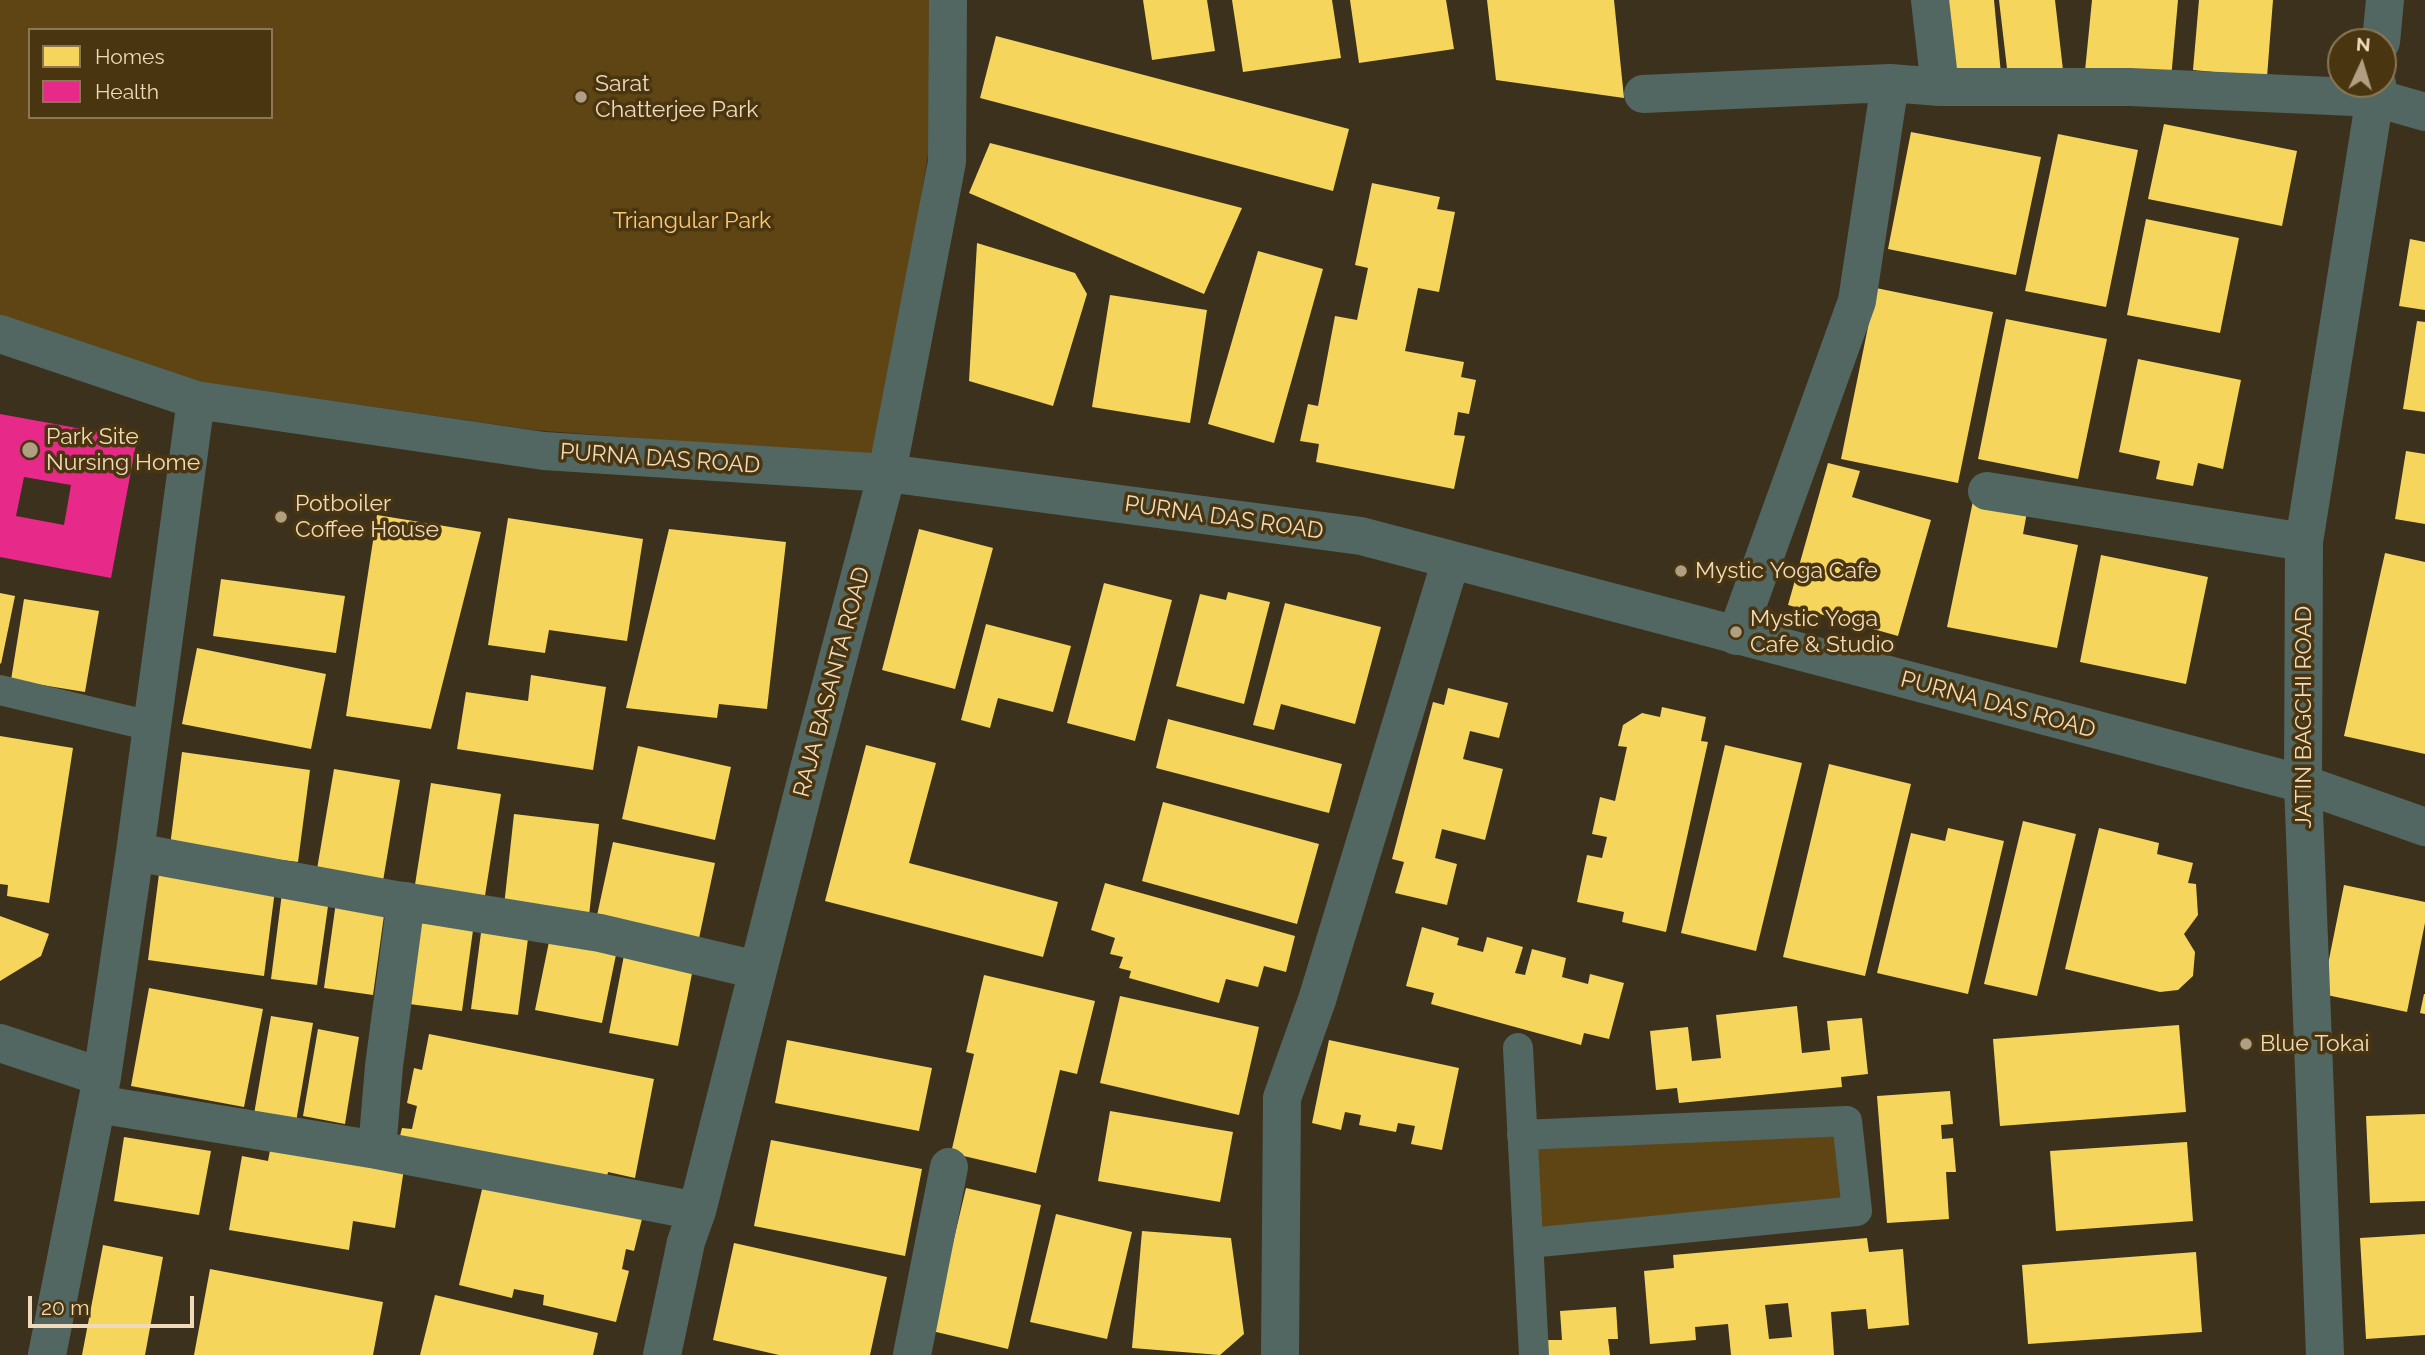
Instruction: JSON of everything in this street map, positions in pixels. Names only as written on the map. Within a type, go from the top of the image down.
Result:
[{"type":"street","name":"RAJA BASANTA ROAD","points":[[662,1355],[686,1242],[697,1211],[887,473],[947,162],[947,0]]},
{"type":"street","points":[[1930,0],[1940,87]]},
{"type":"street","points":[[2382,28],[2385,0]]},
{"type":"street","points":[[1736,636],[1857,301],[1890,83]]},
{"type":"street","points":[[1643,94],[1890,83],[1940,87],[2327,90]]},
{"type":"street","name":"JATIN BAGCHI ROAD","points":[[2325,1355],[2303,785],[2304,542],[2375,98]]},
{"type":"street","points":[[2392,98],[2425,112]]},
{"type":"street","name":"PURNA DAS ROAD","points":[[0,334],[196,400],[544,451],[887,473],[1361,536],[2303,785],[2425,827]]},
{"type":"street","points":[[47,1355],[99,1091],[135,852],[196,400]]},
{"type":"street","points":[[1987,491],[2304,542]]},
{"type":"street","points":[[1280,1355],[1282,1098],[1317,1000],[1451,560]]},
{"type":"street","points":[[135,852],[600,933],[757,970]]},
{"type":"street","points":[[377,1150],[384,1066],[406,901]]},
{"type":"street","points":[[0,1043],[99,1091],[377,1150],[697,1211]]},
{"type":"street","points":[[912,1355],[949,1167]]},
{"type":"lane","points":[[0,690],[150,726]]},
{"type":"lane","points":[[1518,1048],[1534,1355]]},
{"type":"lane","points":[[1522,1135],[1847,1121],[1857,1211],[1529,1243]]},
{"type":"green space","name":"Triangular Park","points":[[0,0],[953,0],[879,457],[534,430],[202,382],[0,320]]},
{"type":"green space","points":[[1835,1129],[1843,1199],[1540,1227],[1535,1140]]},
{"type":"building: Homes","points":[[1143,0],[1207,0],[1215,51],[1152,60]]},
{"type":"building: Homes","points":[[1232,0],[1332,0],[1341,58],[1243,72]]},
{"type":"building: Homes","points":[[1350,0],[1446,0],[1454,49],[1359,63]]},
{"type":"building: Homes","points":[[1487,0],[1614,0],[1624,98],[1496,80]]},
{"type":"building: Homes","points":[[1944,0],[1994,0],[2001,74],[1953,79]]},
{"type":"building: Homes","points":[[1999,0],[2055,0],[2063,70],[2008,77]]},
{"type":"building: Homes","points":[[2092,0],[2178,0],[2171,79],[2085,71]]},
{"type":"building: Homes","points":[[2199,0],[2273,0],[2267,77],[2193,70]]},
{"type":"building: Homes","points":[[996,36],[1349,129],[1333,191],[980,98]]},
{"type":"building: Homes","points":[[2164,124],[2297,151],[2282,226],[2148,199]]},
{"type":"building: Homes","points":[[1911,132],[2041,157],[2016,275],[1888,249]]},
{"type":"building: Homes","points":[[2058,134],[2138,150],[2106,307],[2025,291]]},
{"type":"building: Homes","points":[[990,143],[1242,208],[1204,294],[969,193]]},
{"type":"building: Homes","points":[[1372,183],[1440,197],[1437,209],[1455,212],[1439,292],[1418,288],[1405,351],[1464,362],[1461,377],[1476,380],[1469,414],[1458,412],[1454,435],[1465,436],[1454,489],[1316,462],[1319,444],[1300,441],[1308,404],[1318,406],[1335,316],[1357,320],[1368,268],[1355,265]]},
{"type":"building: Homes","points":[[2146,219],[2239,238],[2220,333],[2127,315]]},
{"type":"building: Homes","points":[[2410,239],[2425,242],[2425,310],[2399,306]]},
{"type":"building: Homes","points":[[977,243],[1075,273],[1087,294],[1053,406],[969,381]]},
{"type":"building: Homes","points":[[1258,251],[1323,269],[1274,443],[1208,424]]},
{"type":"building: Homes","points":[[1876,288],[1993,312],[1958,483],[1841,459]]},
{"type":"building: Homes","points":[[1110,295],[1207,310],[1190,423],[1092,407]]},
{"type":"building: Homes","points":[[2006,319],[2107,339],[2078,479],[1978,459]]},
{"type":"building: Homes","points":[[2417,321],[2425,322],[2425,412],[2403,409]]},
{"type":"building: Homes","points":[[2138,359],[2241,380],[2223,469],[2198,463],[2193,486],[2156,479],[2160,461],[2119,452]]},
{"type":"building: Homes","points":[[2406,451],[2425,454],[2425,524],[2395,519]]},
{"type":"building: Homes","points":[[1828,463],[1860,471],[1852,497],[1931,520],[1898,636],[1788,605]]},
{"type":"building: Homes","points":[[1973,501],[2027,512],[2023,534],[2078,545],[2057,648],[1947,627]]},
{"type":"building: Homes","points":[[377,515],[481,532],[431,729],[346,716]]},
{"type":"building: Homes","points":[[508,518],[643,539],[627,641],[549,630],[545,653],[488,645]]},
{"type":"building: Homes","points":[[669,529],[786,542],[767,709],[719,704],[717,718],[626,708]]},
{"type":"building: Homes","points":[[919,529],[993,548],[955,689],[882,670]]},
{"type":"building: Homes","points":[[2385,553],[2425,562],[2425,754],[2344,736]]},
{"type":"building: Homes","points":[[2101,555],[2208,577],[2186,684],[2080,662]]},
{"type":"building: Homes","points":[[221,579],[345,596],[336,653],[213,636]]},
{"type":"building: Homes","points":[[1104,583],[1172,600],[1135,741],[1067,723]]},
{"type":"building: Homes","points":[[1228,592],[1270,602],[1244,704],[1176,686],[1200,594],[1226,600]]},
{"type":"building: Homes","points":[[0,593],[15,596],[1,664],[0,663]]},
{"type":"building: Homes","points":[[24,599],[99,611],[85,692],[11,680]]},
{"type":"building: Homes","points":[[1285,603],[1381,627],[1355,724],[1281,704],[1274,730],[1253,725]]},
{"type":"building: Homes","points":[[986,624],[1071,646],[1053,712],[998,698],[990,728],[961,720]]},
{"type":"building: Homes","points":[[197,648],[326,674],[311,749],[182,724]]},
{"type":"building: Homes","points":[[531,675],[606,687],[593,770],[457,749],[466,692],[528,701]]},
{"type":"building: Homes","points":[[1448,688],[1508,703],[1499,738],[1470,731],[1463,759],[1503,769],[1485,840],[1442,829],[1435,858],[1457,864],[1447,905],[1395,893],[1404,862],[1392,859],[1433,702],[1444,705]]},
{"type":"building: Homes","points":[[1662,707],[1706,717],[1701,741],[1708,742],[1666,932],[1622,922],[1624,912],[1577,902],[1587,855],[1602,858],[1607,837],[1592,834],[1600,797],[1615,801],[1627,747],[1618,746],[1623,725],[1642,713],[1660,717]]},
{"type":"building: Homes","points":[[1168,719],[1342,764],[1329,813],[1156,768]]},
{"type":"building: Homes","points":[[0,736],[73,748],[49,903],[7,896],[8,885],[0,884]]},
{"type":"building: Homes","points":[[866,745],[936,763],[909,863],[1058,902],[1043,957],[825,901]]},
{"type":"building: Homes","points":[[1725,745],[1802,763],[1756,951],[1681,933]]},
{"type":"building: Homes","points":[[638,746],[731,767],[715,840],[622,819]]},
{"type":"building: Homes","points":[[182,752],[310,770],[298,862],[170,846]]},
{"type":"building: Homes","points":[[1829,764],[1911,784],[1865,976],[1783,957]]},
{"type":"building: Homes","points":[[334,769],[400,780],[382,887],[316,875]]},
{"type":"building: Homes","points":[[431,783],[501,794],[484,902],[414,891]]},
{"type":"building: Homes","points":[[1163,802],[1319,844],[1297,924],[1142,881]]},
{"type":"building: Homes","points":[[514,814],[599,824],[589,916],[504,906]]},
{"type":"building: Homes","points":[[2023,821],[2076,834],[2037,996],[1984,984]]},
{"type":"building: Homes","points":[[1948,828],[2004,841],[1968,994],[1877,973],[1911,833],[1945,841]]},
{"type":"building: Homes","points":[[2099,828],[2159,843],[2157,854],[2193,863],[2188,883],[2196,884],[2198,915],[2184,934],[2195,952],[2193,976],[2178,990],[2160,992],[2065,969]]},
{"type":"building: Homes","points":[[613,842],[715,863],[698,943],[596,920]]},
{"type":"building: Homes","points":[[159,874],[275,890],[264,976],[148,960]]},
{"type":"building: Homes","points":[[1105,883],[1295,936],[1286,972],[1264,966],[1258,987],[1226,979],[1219,1003],[1129,978],[1131,971],[1119,968],[1123,957],[1110,954],[1115,938],[1091,930]]},
{"type":"building: Homes","points":[[2344,885],[2425,902],[2425,923],[2407,1012],[2322,994]]},
{"type":"building: Homes","points":[[282,893],[329,899],[317,985],[271,979]]},
{"type":"building: Homes","points":[[336,902],[385,908],[373,995],[324,988]]},
{"type":"building: Homes","points":[[413,914],[474,923],[462,1011],[402,1003]]},
{"type":"building: Homes","points":[[0,916],[49,934],[41,956],[0,981]]},
{"type":"building: Homes","points":[[482,925],[529,931],[518,1015],[471,1009]]},
{"type":"building: Homes","points":[[1422,927],[1459,938],[1457,945],[1483,952],[1487,937],[1523,947],[1515,973],[1525,975],[1532,949],[1566,958],[1562,977],[1588,984],[1590,974],[1624,983],[1609,1039],[1584,1033],[1581,1045],[1431,1004],[1434,993],[1406,986]]},
{"type":"building: Homes","points":[[551,932],[618,945],[602,1023],[535,1010]]},
{"type":"building: Homes","points":[[625,950],[694,963],[678,1046],[609,1033]]},
{"type":"building: Homes","points":[[984,975],[1095,1001],[1077,1074],[1060,1070],[1036,1173],[951,1153],[974,1054],[966,1052]]},
{"type":"building: Homes","points":[[149,988],[263,1009],[244,1107],[131,1086]]},
{"type":"building: Homes","points":[[2425,994],[2425,1014],[2420,1013]]},
{"type":"building: Homes","points":[[1120,996],[1259,1027],[1239,1115],[1100,1083]]},
{"type":"building: Homes","points":[[1797,1006],[1802,1053],[1830,1050],[1827,1021],[1862,1018],[1868,1074],[1841,1077],[1842,1087],[1679,1103],[1677,1088],[1656,1090],[1650,1031],[1688,1027],[1692,1061],[1721,1058],[1716,1015]]},
{"type":"building: Homes","points":[[271,1016],[313,1023],[296,1122],[254,1114]]},
{"type":"building: Homes","points":[[2179,1025],[2186,1112],[2000,1126],[1993,1039]]},
{"type":"building: Homes","points":[[318,1029],[359,1037],[345,1124],[303,1116]]},
{"type":"building: Homes","points":[[429,1034],[654,1079],[635,1178],[608,1172],[605,1187],[400,1136],[402,1128],[412,1129],[417,1106],[407,1103],[414,1068],[422,1070]]},
{"type":"building: Homes","points":[[787,1040],[932,1068],[919,1131],[775,1103]]},
{"type":"building: Homes","points":[[1329,1040],[1459,1068],[1442,1150],[1411,1144],[1415,1126],[1398,1123],[1396,1132],[1359,1125],[1361,1115],[1345,1112],[1341,1130],[1312,1123]]},
{"type":"building: Homes","points":[[1950,1091],[1953,1124],[1941,1125],[1942,1139],[1953,1138],[1956,1172],[1946,1172],[1949,1219],[1887,1223],[1877,1096]]},
{"type":"building: Homes","points":[[1110,1111],[1233,1132],[1220,1202],[1098,1181]]},
{"type":"building: Homes","points":[[2425,1114],[2425,1201],[2370,1203],[2366,1116]]},
{"type":"building: Homes","points":[[124,1137],[211,1151],[199,1215],[114,1201]]},
{"type":"building: Homes","points":[[771,1140],[922,1169],[905,1256],[754,1226]]},
{"type":"building: Homes","points":[[2187,1142],[2193,1221],[2056,1231],[2050,1151]]},
{"type":"building: Homes","points":[[271,1145],[405,1162],[395,1228],[353,1221],[349,1250],[229,1230],[242,1156],[268,1161]]},
{"type":"building: Homes","points":[[485,1177],[643,1215],[634,1251],[626,1249],[622,1269],[629,1271],[616,1322],[543,1305],[544,1295],[514,1289],[512,1298],[459,1285]]},
{"type":"building: Homes","points":[[966,1188],[1041,1205],[1008,1349],[932,1331]]},
{"type":"building: Homes","points":[[1056,1214],[1132,1232],[1107,1339],[1030,1322]]},
{"type":"building: Homes","points":[[1142,1231],[1231,1238],[1244,1334],[1220,1355],[1132,1348]]},
{"type":"building: Homes","points":[[2425,1234],[2425,1335],[2366,1339],[2360,1238]]},
{"type":"building: Homes","points":[[1867,1238],[1869,1252],[1903,1249],[1909,1325],[1868,1329],[1866,1309],[1831,1312],[1834,1355],[1731,1355],[1728,1324],[1695,1327],[1696,1340],[1650,1344],[1644,1271],[1674,1268],[1673,1255]],"holes":[[[1788,1303],[1792,1337],[1769,1339],[1765,1305]]]},
{"type":"building: Homes","points":[[734,1243],[887,1277],[870,1355],[779,1355],[713,1340]]},
{"type":"building: Homes","points":[[103,1245],[163,1257],[145,1355],[82,1355]]},
{"type":"building: Homes","points":[[2196,1252],[2202,1332],[2028,1344],[2022,1265]]},
{"type":"building: Homes","points":[[210,1269],[383,1302],[373,1355],[194,1355]]},
{"type":"building: Homes","points":[[435,1295],[598,1333],[593,1355],[420,1355]]},
{"type":"building: Homes","points":[[1616,1307],[1618,1339],[1608,1339],[1610,1355],[1544,1355],[1543,1340],[1562,1340],[1560,1311]]},
{"type":"building: Health","points":[[0,414],[137,439],[111,578],[0,557]],"holes":[[[24,477],[71,485],[64,525],[16,516]]]},
{"type":"place","name":"Sarat Chatterjee Park","points":[[581,97]]},
{"type":"place","name":"Park Site Nursing Home","points":[[30,450]]},
{"type":"place","name":"Potboiler Coffee House","points":[[281,517]]},
{"type":"place","name":"Mystic Yoga Cafe","points":[[1681,571]]},
{"type":"place","name":"Mystic Yoga Cafe & Studio","points":[[1736,632]]},
{"type":"place","name":"Blue Tokai","points":[[2246,1044]]}]
